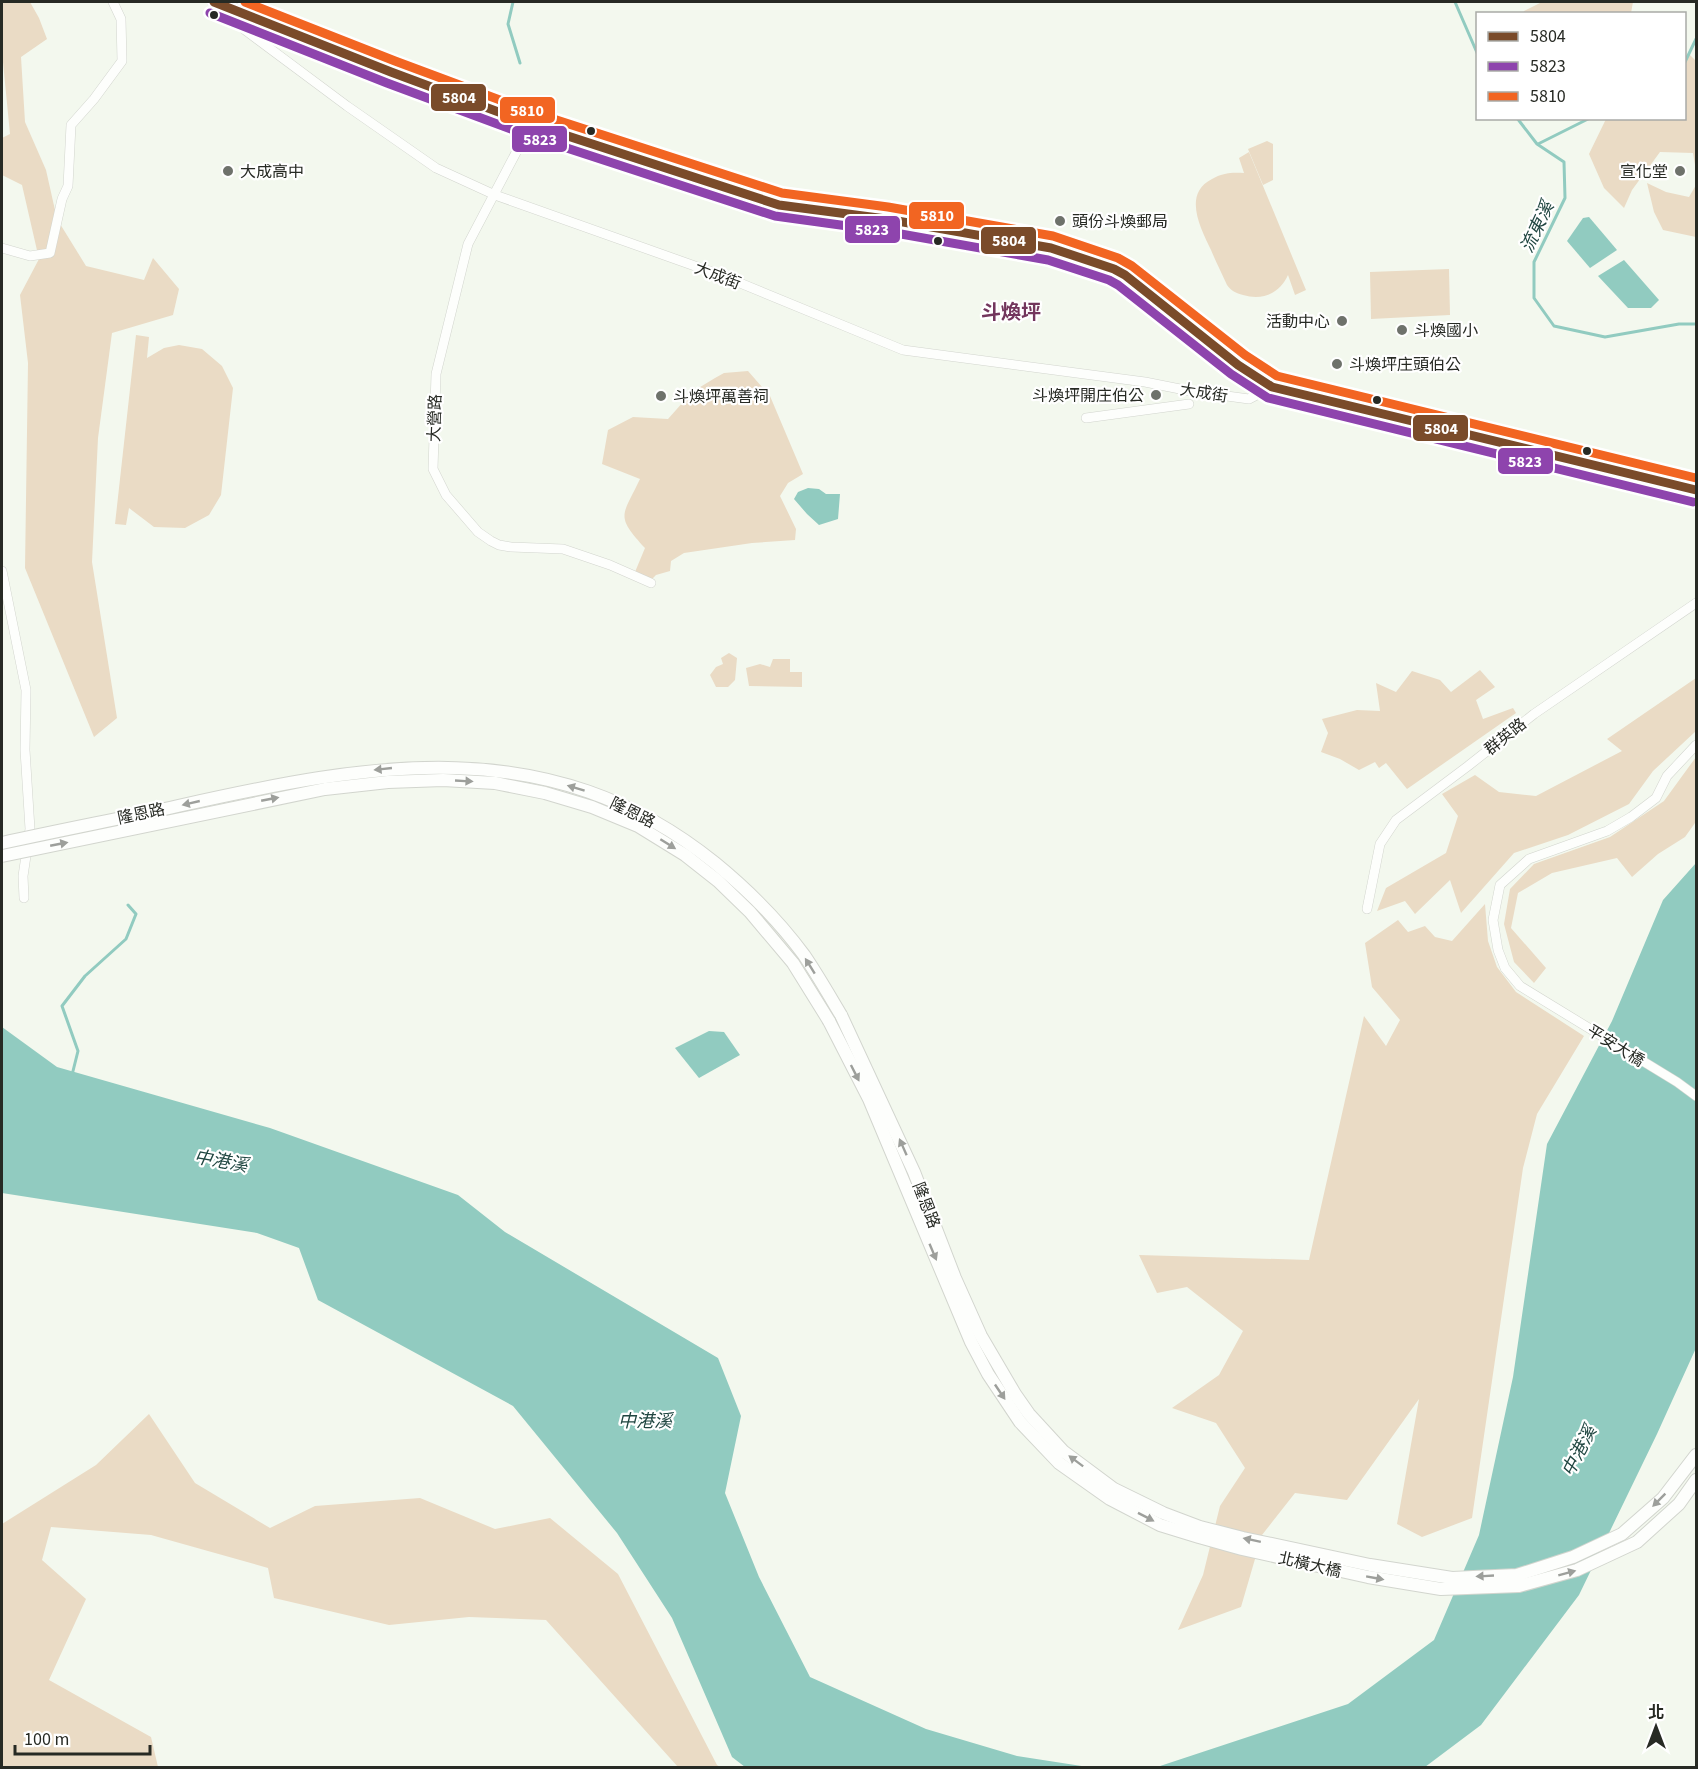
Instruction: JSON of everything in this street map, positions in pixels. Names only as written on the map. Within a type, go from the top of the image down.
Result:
[{"type":"main road","points":[[216,3],[531,124],[779,205],[886,219],[1051,248],[1104,265],[1125,275],[1238,365],[1272,387],[1696,490]]},
{"type":"main road","name":"隆恩路","points":[[2,843],[249,790],[387,768],[444,767],[497,770],[549,780],[597,794],[644,815],[691,844],[725,872],[760,903],[803,955],[841,1015],[914,1172],[976,1339]]},
{"type":"main road","name":"隆恩路","points":[[2,856],[325,789],[388,782],[443,780],[505,785],[545,793],[592,807],[638,826],[685,855],[718,881],[750,912],[793,963],[829,1021],[869,1099],[976,1339]]},
{"type":"main road","name":"北橫大橋","points":[[976,1339],[1029,1414],[1063,1451],[1114,1489],[1162,1513],[1200,1527],[1393,1568],[1452,1578],[1517,1575],[1573,1557],[1622,1534],[1663,1498],[1696,1455]]},
{"type":"main road","name":"北橫大橋","points":[[976,1339],[988,1374],[1020,1422],[1059,1463],[1110,1499],[1160,1525],[1189,1534],[1242,1549],[1368,1577],[1441,1589],[1519,1586],[1577,1570],[1637,1542],[1678,1504],[1696,1480]]},
{"type":"street","points":[[2,248],[30,256],[50,253],[62,200],[68,186],[71,125],[122,61],[121,19],[113,2]]},
{"type":"street","name":"大成街","points":[[216,3],[245,30],[347,106],[436,168],[495,195],[723,276],[903,350],[1144,382],[1249,399],[1272,387]]},
{"type":"street","name":"大營路","points":[[531,124],[468,244],[436,374],[433,469],[446,495],[478,532],[491,541],[511,547],[563,549],[610,565],[651,583]]},
{"type":"street","points":[[1086,418],[1189,404]]},
{"type":"street","points":[[2,571],[26,690],[25,750],[30,829],[23,876],[24,898]]},
{"type":"street","name":"群英路","points":[[1367,909],[1380,844],[1396,820],[1534,714],[1696,603]]},
{"type":"street","name":"平安大橋","points":[[1696,745],[1667,776],[1656,798],[1631,817],[1607,831],[1529,859],[1500,885],[1493,920],[1498,950],[1505,968],[1520,986],[1677,1082],[1696,1096]]},
{"type":"shaded area","points":[[2,2],[30,2],[47,39],[21,57],[25,122],[46,170],[57,219],[86,266],[144,280],[153,258],[179,289],[173,315],[112,333],[98,438],[92,562],[117,718],[94,737],[25,568],[28,363],[20,295],[39,259],[22,185],[2,175],[2,138],[10,134],[2,52]]},
{"type":"shaded area","points":[[1542,2],[1633,2],[1631,12],[1524,11]]},
{"type":"shaded area","points":[[1689,54],[1696,61],[1696,171],[1693,153],[1660,152],[1632,190],[1624,208],[1604,188],[1589,154],[1606,120],[1686,120],[1686,56]]},
{"type":"shaded area","points":[[1267,141],[1273,144],[1273,180],[1263,185],[1248,149]]},
{"type":"shaded area","points":[[1249,152],[1306,290],[1295,295],[1288,275],[1276,291],[1264,296],[1250,297],[1232,290],[1227,285],[1199,222],[1196,203],[1203,185],[1223,174],[1244,173],[1239,158]]},
{"type":"shaded area","points":[[1647,183],[1666,192],[1689,197],[1696,185],[1696,237],[1663,230],[1654,212]]},
{"type":"shaded area","points":[[1449,269],[1450,315],[1371,319],[1370,272]]},
{"type":"shaded area","points":[[136,335],[149,337],[147,358],[164,348],[179,345],[202,349],[222,366],[233,388],[221,495],[209,515],[185,528],[154,527],[129,508],[126,525],[115,524]]},
{"type":"shaded area","points":[[748,371],[770,396],[803,474],[788,483],[780,496],[796,529],[795,540],[752,543],[684,553],[671,561],[670,571],[656,575],[651,580],[635,572],[645,548],[629,529],[624,515],[640,479],[602,464],[608,430],[633,417],[668,419],[692,392],[715,378],[724,373]]},
{"type":"shaded area","points":[[729,653],[737,658],[735,680],[728,687],[716,687],[710,675],[716,667],[723,664],[721,658]]},
{"type":"shaded area","points":[[773,659],[790,659],[790,672],[802,672],[802,687],[749,686],[746,668],[760,664],[770,667]]},
{"type":"shaded area","points":[[1480,670],[1495,687],[1476,700],[1483,719],[1513,708],[1516,713],[1407,789],[1386,763],[1379,768],[1375,762],[1359,770],[1340,759],[1321,752],[1328,733],[1322,719],[1357,710],[1380,711],[1376,683],[1396,692],[1412,671],[1440,680],[1451,692]]},
{"type":"shaded area","points":[[1696,678],[1696,731],[1653,771],[1629,804],[1568,835],[1514,853],[1461,913],[1450,880],[1415,914],[1405,901],[1377,911],[1386,888],[1446,853],[1458,816],[1442,794],[1475,775],[1499,792],[1536,796],[1622,751],[1607,739]]},
{"type":"shaded area","points":[[1696,757],[1696,824],[1685,837],[1658,854],[1632,877],[1617,858],[1552,873],[1518,893],[1511,928],[1546,968],[1534,983],[1514,962],[1504,924],[1510,889],[1534,864],[1610,837],[1664,801]]},
{"type":"shaded area","points":[[1485,904],[1488,941],[1497,967],[1516,992],[1584,1036],[1537,1114],[1523,1168],[1472,1518],[1422,1537],[1397,1524],[1419,1399],[1347,1500],[1295,1493],[1262,1535],[1241,1607],[1178,1630],[1203,1575],[1220,1506],[1245,1468],[1216,1423],[1172,1408],[1219,1375],[1243,1331],[1187,1287],[1157,1293],[1139,1255],[1309,1260],[1364,1016],[1386,1046],[1400,1020],[1372,987],[1365,943],[1398,920],[1408,932],[1425,926],[1435,937],[1452,941]]},
{"type":"shaded area","points":[[149,1414],[195,1483],[270,1528],[315,1506],[420,1498],[495,1529],[550,1518],[618,1574],[720,1767],[678,1767],[546,1620],[469,1617],[389,1625],[274,1598],[268,1568],[151,1535],[51,1527],[42,1560],[86,1599],[49,1680],[151,1737],[158,1767],[2,1767],[2,1524],[96,1465]]},
{"type":"water","points":[[1589,217],[1617,250],[1590,268],[1567,241],[1583,218]]},
{"type":"water","points":[[1624,260],[1659,300],[1651,308],[1628,308],[1598,276]]},
{"type":"water","points":[[808,488],[819,489],[826,494],[840,494],[838,519],[819,525],[807,514],[794,499],[798,492]]},
{"type":"water","name":"中港溪","points":[[1696,863],[1696,1348],[1579,1595],[1481,1725],[1425,1767],[1154,1768],[1348,1704],[1434,1640],[1479,1535],[1513,1377],[1547,1144],[1612,1021],[1663,900]]},
{"type":"water","name":"中港溪","points":[[2,1027],[57,1067],[270,1128],[458,1195],[505,1232],[718,1358],[741,1416],[725,1493],[759,1577],[810,1677],[926,1729],[1017,1756],[1088,1767],[745,1767],[732,1757],[672,1618],[617,1533],[513,1406],[318,1300],[299,1248],[257,1233],[2,1193]]},
{"type":"water","points":[[709,1031],[724,1032],[740,1055],[699,1078],[675,1048]]},
{"type":"waterway","points":[[513,2],[508,24],[520,63]]},
{"type":"waterway","name":"流東溪","points":[[1455,2],[1476,50]]},
{"type":"waterway","points":[[1686,60],[1696,39]]},
{"type":"waterway","name":"流東溪","points":[[1519,120],[1537,144],[1564,162],[1565,198],[1534,262],[1534,298],[1554,326],[1605,337],[1679,324],[1696,324]]},
{"type":"waterway","points":[[1538,144],[1586,120]]},
{"type":"waterway","points":[[72,1075],[78,1051],[62,1006],[85,976],[126,939],[136,914],[128,905]]},
{"type":"transit line","name":"5804","points":[[214,2],[531,124],[779,205],[886,219],[1051,248],[1114,269],[1125,275],[1238,365],[1272,387],[1696,490]]},
{"type":"transit line","name":"5810","points":[[245,2],[535,113],[782,193],[888,207],[1053,236],[1118,258],[1132,266],[1245,355],[1277,376],[1696,478]]},
{"type":"transit line","name":"5823","points":[[210,13],[527,135],[775,216],[884,231],[1048,260],[1109,280],[1231,374],[1268,398],[1693,502]]},
{"type":"place","name":"大成高中","points":[[228,171]]},
{"type":"place","name":"宣化堂","points":[[1680,171]]},
{"type":"place","name":"頭份斗煥郵局","points":[[1060,221]]},
{"type":"place","name":"活動中心","points":[[1342,321]]},
{"type":"place","name":"斗煥國小","points":[[1402,330]]},
{"type":"place","name":"斗煥坪庄頭伯公","points":[[1337,364]]},
{"type":"place","name":"斗煥坪開庄伯公","points":[[1156,395]]},
{"type":"place","name":"斗煥坪萬善祠","points":[[661,396]]},
{"type":"district","name":"斗煥坪","points":[[1011,312]]}]
